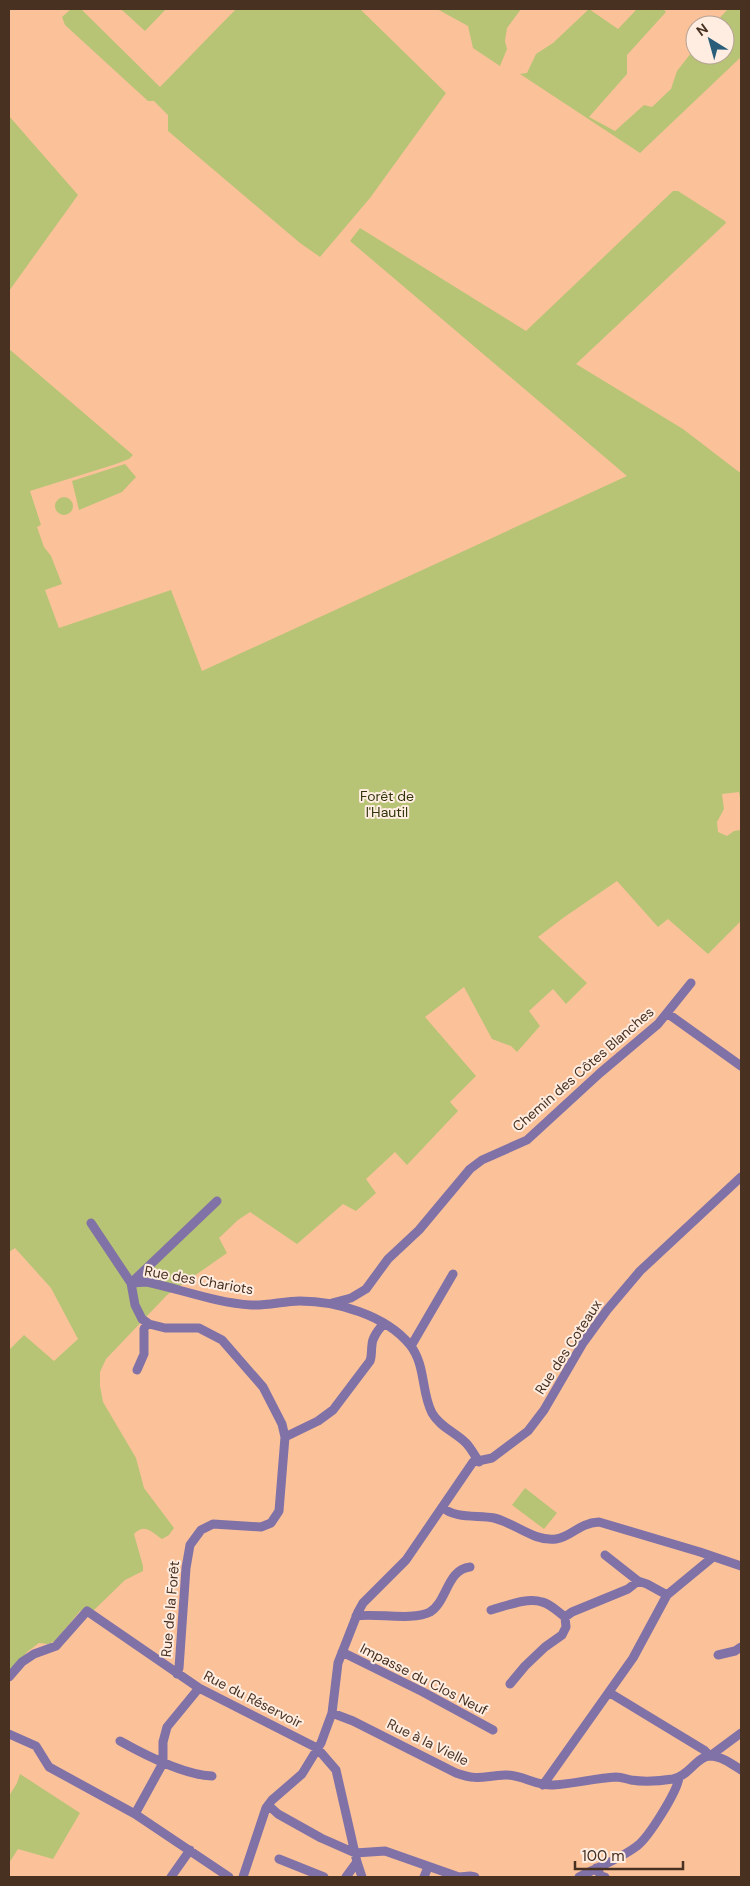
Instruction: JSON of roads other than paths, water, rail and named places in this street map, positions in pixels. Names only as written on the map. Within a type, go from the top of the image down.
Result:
[{"type":"street","name":"Chemin des Côtes Blanches","points":[[332,1303],[351,1298],[366,1289],[388,1259],[419,1230],[470,1169],[482,1160],[527,1140],[600,1073],[658,1024],[691,983]]},
{"type":"street","points":[[667,1013],[741,1066]]},
{"type":"street","name":"Rue des Coteaux","points":[[442,1507],[473,1462],[479,1462],[496,1455],[528,1431],[544,1410],[584,1343],[607,1310],[640,1271],[741,1177]]},
{"type":"street","points":[[131,1283],[217,1201]]},
{"type":"street","points":[[91,1223],[131,1283],[135,1305],[142,1319],[147,1323],[144,1330],[144,1354],[137,1370]]},
{"type":"street","points":[[411,1346],[453,1274]]},
{"type":"street","name":"Rue des Chariots","points":[[131,1283],[147,1282],[251,1305],[300,1301],[332,1303],[353,1309],[384,1323],[411,1346],[420,1365],[433,1414],[440,1423],[466,1443],[479,1462]]},
{"type":"street","name":"Rue de la Forêt","points":[[147,1323],[165,1328],[199,1328],[216,1336],[236,1356],[266,1394],[282,1424],[285,1437],[278,1511],[271,1523],[261,1527],[213,1524],[197,1534],[190,1545],[186,1568],[177,1674]]},
{"type":"street","points":[[285,1437],[318,1421],[338,1403],[370,1362],[372,1343],[378,1330],[384,1323]]},
{"type":"street","points":[[242,1877],[268,1805],[302,1774],[321,1744],[332,1713],[337,1669],[342,1652],[363,1603],[406,1560],[442,1507],[447,1511],[457,1514],[495,1519],[540,1537],[556,1539],[566,1536],[584,1524],[599,1522],[741,1566]]},
{"type":"street","points":[[605,1554],[638,1581],[667,1595]]},
{"type":"street","points":[[543,1785],[633,1658],[667,1595],[713,1557]]},
{"type":"street","points":[[356,1616],[369,1614],[414,1616],[428,1613],[436,1608],[455,1575],[470,1567]]},
{"type":"street","points":[[565,1617],[572,1612],[628,1590],[638,1581]]},
{"type":"street","points":[[491,1610],[526,1601],[536,1601],[542,1602],[565,1617]]},
{"type":"street","name":"Rue du Réservoir","points":[[9,1677],[22,1662],[34,1654],[56,1646],[87,1610],[199,1688],[317,1748]]},
{"type":"street","points":[[510,1684],[545,1647],[562,1635],[566,1627],[565,1617]]},
{"type":"street","points":[[718,1655],[741,1647]]},
{"type":"street","name":"Impasse du Clos Neuf","points":[[342,1652],[493,1730]]},
{"type":"street","points":[[135,1814],[163,1762],[163,1742],[168,1727],[199,1688]]},
{"type":"street","points":[[610,1693],[704,1750],[710,1756],[721,1758],[741,1770]]},
{"type":"street","name":"Rue à la Vielle","points":[[332,1713],[353,1721],[470,1778],[512,1776],[543,1785],[574,1784],[593,1779],[660,1780],[679,1778]]},
{"type":"street","points":[[579,1877],[640,1843],[674,1795],[679,1778],[702,1758],[710,1756],[741,1733]]},
{"type":"street","points":[[9,1734],[36,1746],[49,1767],[135,1814],[229,1877]]},
{"type":"street","points":[[120,1741],[163,1762],[199,1775],[212,1776]]},
{"type":"street","points":[[317,1748],[336,1770],[362,1877]]},
{"type":"street","points":[[268,1805],[278,1814],[356,1858],[386,1851],[459,1877],[475,1877]]},
{"type":"street","points":[[172,1877],[190,1850]]},
{"type":"street","points":[[346,1877],[356,1858]]},
{"type":"street","points":[[280,1859],[324,1877]]},
{"type":"street","points":[[424,1877],[428,1867]]},
{"type":"street","points":[[596,1868],[601,1876],[605,1877]]},
{"type":"park label","name":"Forêt de l'Hautil","points":[[387,804]]}]
